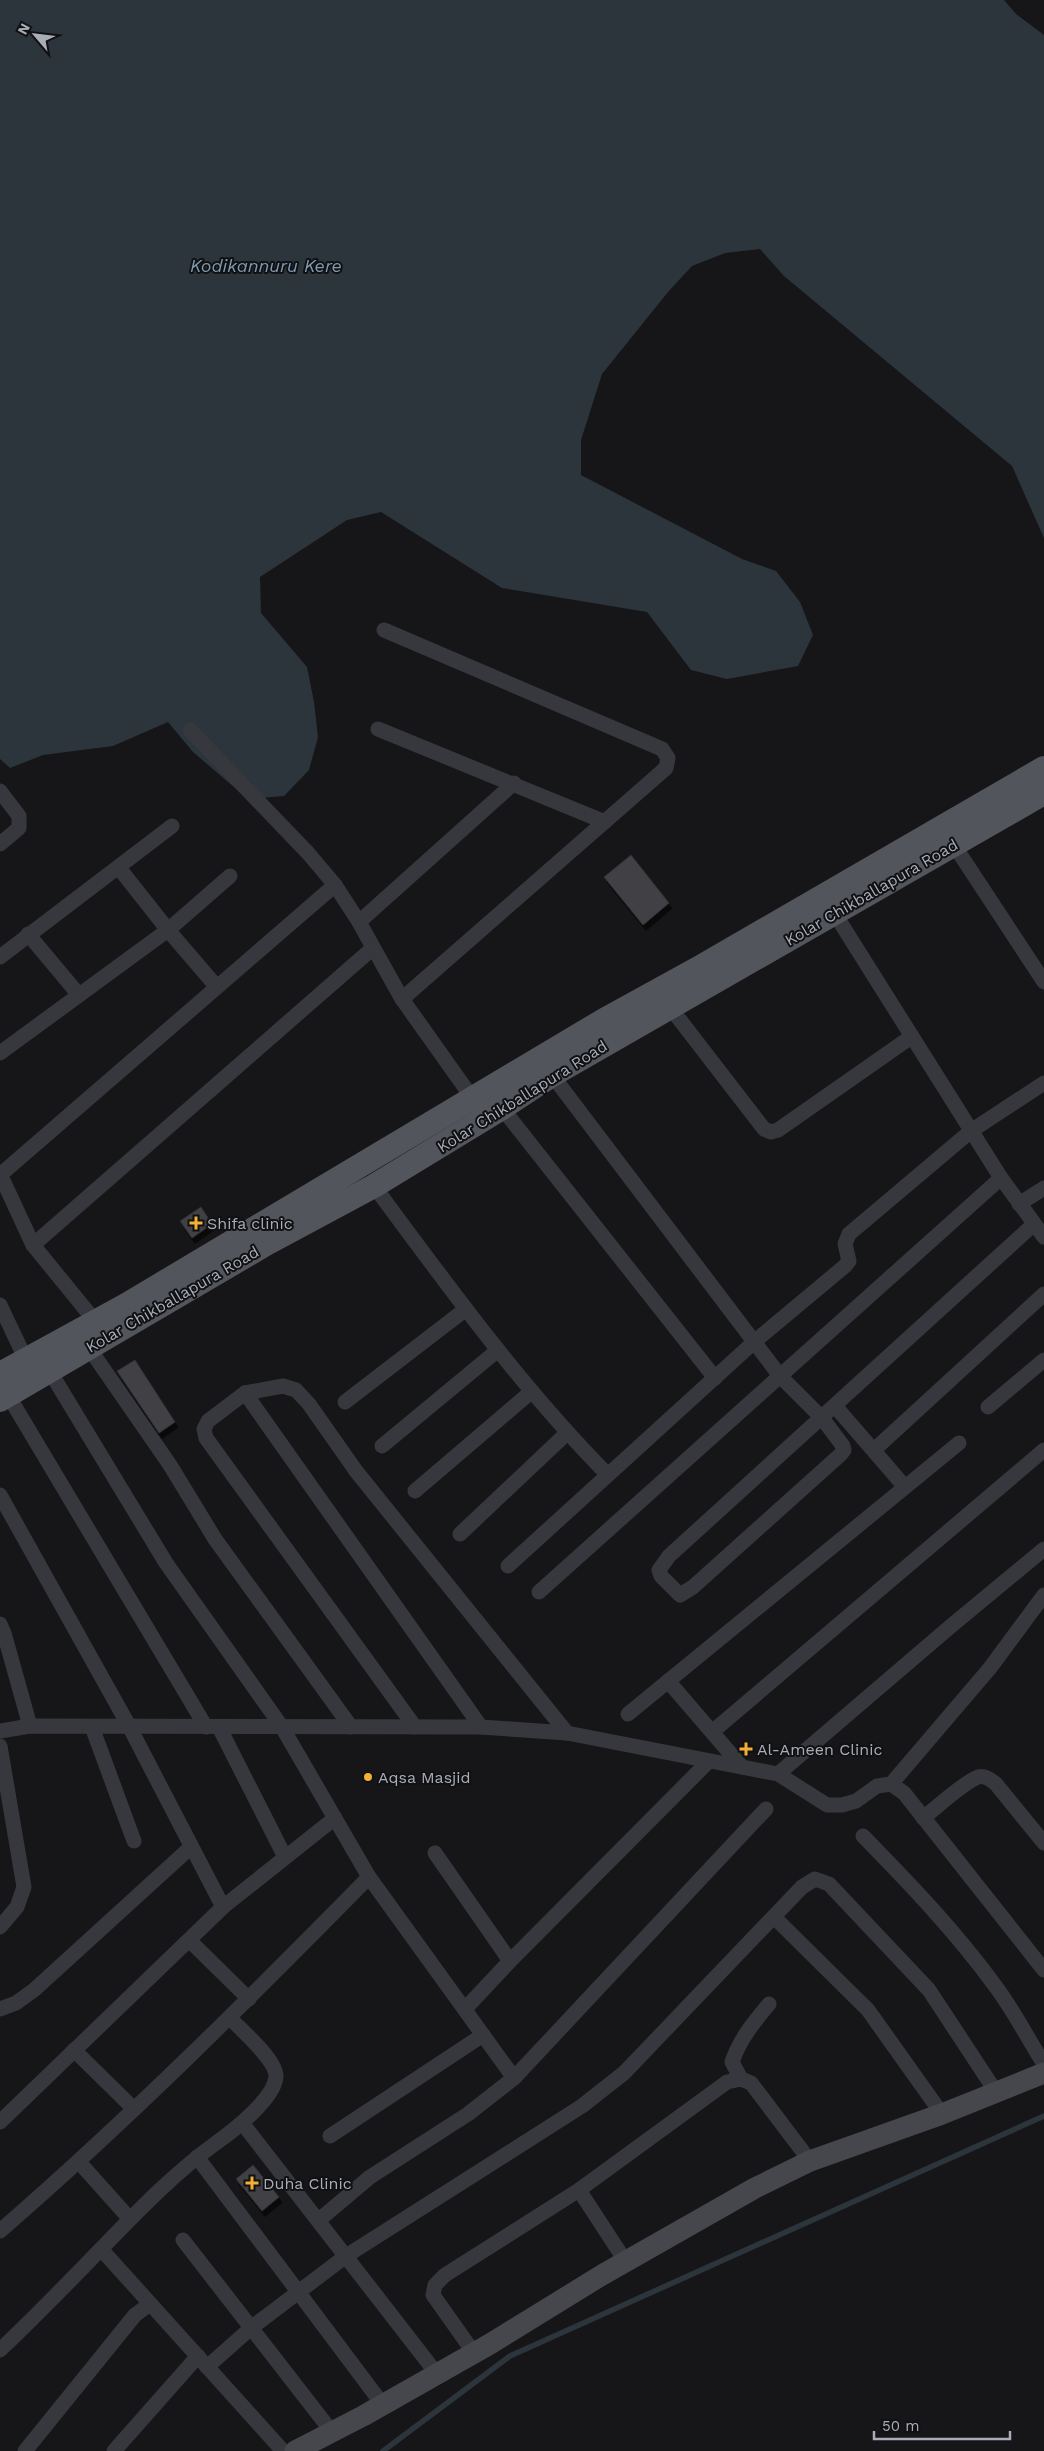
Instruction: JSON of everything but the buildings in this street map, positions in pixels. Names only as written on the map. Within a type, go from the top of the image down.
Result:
[{"type":"main road","name":"Kolar Chikballapura Road","points":[[38,1361],[90,1348],[266,1244],[374,1186],[494,1114],[664,999],[1044,768]]},
{"type":"main road","name":"Kolar Chikballapura Road","points":[[3,1390],[38,1361],[95,1321],[473,1098],[664,999],[835,914],[1044,793]]},
{"type":"street","points":[[384,630],[662,749],[668,758],[666,768],[402,999]]},
{"type":"street","points":[[378,729],[604,822]]},
{"type":"street","points":[[190,730],[308,853],[335,885],[359,922],[402,999],[473,1098],[494,1114],[715,1378]]},
{"type":"street","points":[[359,922],[514,784]]},
{"type":"street","points":[[0,792],[19,816],[19,828],[0,844]]},
{"type":"street","points":[[0,957],[172,826]]},
{"type":"street","points":[[954,845],[1044,982]]},
{"type":"street","points":[[119,868],[168,930],[216,986]]},
{"type":"street","points":[[0,1053],[168,930],[230,876]]},
{"type":"street","points":[[95,1321],[33,1245],[0,1174],[335,885]]},
{"type":"street","points":[[835,914],[1001,1178],[1044,1237]]},
{"type":"street","points":[[28,934],[80,995]]},
{"type":"street","points":[[33,1245],[373,948]]},
{"type":"street","points":[[664,999],[764,1129],[771,1132],[778,1130],[911,1037]]},
{"type":"street","points":[[552,1075],[780,1376],[822,1418],[844,1450],[693,1587],[680,1595],[661,1576],[660,1570],[666,1560],[822,1418],[1034,1224]]},
{"type":"street","points":[[508,1566],[754,1342],[845,1266],[849,1260],[845,1244],[849,1234],[971,1131],[1044,1083]]},
{"type":"street","points":[[539,1592],[1001,1178]]},
{"type":"street","points":[[374,1186],[466,1309],[532,1392],[567,1433],[608,1475]]},
{"type":"street","points":[[1019,1204],[1044,1188]]},
{"type":"street","points":[[874,1450],[1044,1294]]},
{"type":"street","points":[[0,1305],[38,1361],[166,1563],[282,1727],[369,1877],[514,2078]]},
{"type":"street","points":[[345,1402],[466,1309]]},
{"type":"street","points":[[90,1348],[170,1465],[215,1538],[351,1727]]},
{"type":"street","points":[[382,1446],[498,1350]]},
{"type":"street","points":[[988,1408],[1044,1360]]},
{"type":"street","points":[[415,1727],[206,1438],[204,1429],[208,1421],[245,1393],[283,1386],[296,1390],[309,1404],[362,1479],[567,1733]]},
{"type":"street","points":[[3,1390],[213,1727],[285,1858]]},
{"type":"street","points":[[415,1491],[532,1392]]},
{"type":"street","points":[[245,1393],[481,1727]]},
{"type":"street","points":[[835,1406],[905,1487]]},
{"type":"street","points":[[460,1534],[567,1433]]},
{"type":"street","points":[[628,1714],[959,1443]]},
{"type":"street","points":[[712,1732],[1044,1450]]},
{"type":"street","points":[[0,1495],[129,1726],[223,1907]]},
{"type":"street","points":[[778,1774],[1044,1549]]},
{"type":"street","points":[[0,1731],[30,1726],[481,1727],[567,1733],[778,1774],[827,1804],[842,1805],[856,1801],[876,1786],[891,1784],[990,1668],[1044,1595]]},
{"type":"street","points":[[1,1631],[30,1726]]},
{"type":"street","points":[[668,1681],[742,1767]]},
{"type":"street","points":[[92,1727],[134,1841]]},
{"type":"street","points":[[0,1746],[24,1887],[17,1907],[0,1927]]},
{"type":"street","points":[[465,2009],[510,1961],[709,1761]]},
{"type":"street","points":[[923,1818],[969,1783],[979,1777],[988,1778],[996,1784],[1044,1843]]},
{"type":"street","points":[[891,1784],[904,1793],[1044,1970]]},
{"type":"street","points":[[319,2220],[370,2177],[468,2114],[514,2078],[766,1809]]},
{"type":"street","points":[[0,2122],[223,1907],[335,1818]]},
{"type":"street","points":[[862,1836],[931,1906],[963,1944],[998,1989],[1044,2064]]},
{"type":"street","points":[[0,2009],[16,2003],[34,1990],[191,1847]]},
{"type":"street","points":[[435,1853],[510,1961]]},
{"type":"street","points":[[0,2231],[79,2162],[230,2018],[369,1877]]},
{"type":"street","points":[[114,2451],[202,2362],[251,2328],[346,2256],[582,2106],[624,2074],[802,1887],[815,1879],[829,1884],[929,1990],[996,2092]]},
{"type":"street","points":[[774,1917],[868,2010],[942,2114]]},
{"type":"street","points":[[189,1940],[249,1999]]},
{"type":"street","points":[[741,2079],[732,2062],[746,2031],[768,2004]]},
{"type":"street","points":[[0,2350],[101,2249],[129,2218],[197,2157],[243,2124],[270,2091],[276,2076],[271,2061],[230,2018]]},
{"type":"street","points":[[330,2136],[483,2035]]},
{"type":"street","points":[[74,2050],[134,2109]]},
{"type":"street","points":[[295,2451],[383,2405],[474,2353],[626,2262],[755,2188],[810,2161],[942,2114],[1044,2073]]},
{"type":"street","points":[[474,2353],[433,2295],[435,2285],[446,2275],[579,2190],[728,2082],[741,2079],[751,2083],[810,2161]]},
{"type":"street","points":[[243,2124],[437,2374]]},
{"type":"street","points":[[197,2157],[383,2405]]},
{"type":"street","points":[[79,2162],[129,2218]]},
{"type":"street","points":[[579,2190],[626,2262]]},
{"type":"street","points":[[183,2240],[332,2432]]},
{"type":"street","points":[[101,2249],[283,2451]]},
{"type":"street","points":[[24,2451],[135,2316],[150,2304]]},
{"type":"water","name":"Kodikannuru Kere","points":[[0,0],[1004,0],[1016,14],[1044,35],[1044,538],[1012,466],[784,276],[760,249],[725,253],[692,266],[668,292],[602,374],[581,440],[581,475],[742,559],[776,571],[800,602],[813,635],[798,666],[727,679],[691,670],[647,612],[502,588],[381,512],[347,520],[260,577],[261,613],[307,667],[318,737],[309,770],[284,796],[248,799],[193,752],[168,722],[113,746],[43,755],[10,768],[0,759]]},
{"type":"waterway","points":[[383,2451],[510,2356],[1044,2116]]},
{"type":"place","name":"Shifa clinic","points":[[196,1223]]},
{"type":"place","name":"Al-Ameen Clinic","points":[[746,1749]]},
{"type":"place","name":"Aqsa Masjid","points":[[368,1777]]},
{"type":"place","name":"Duha Clinic","points":[[252,2183]]}]
